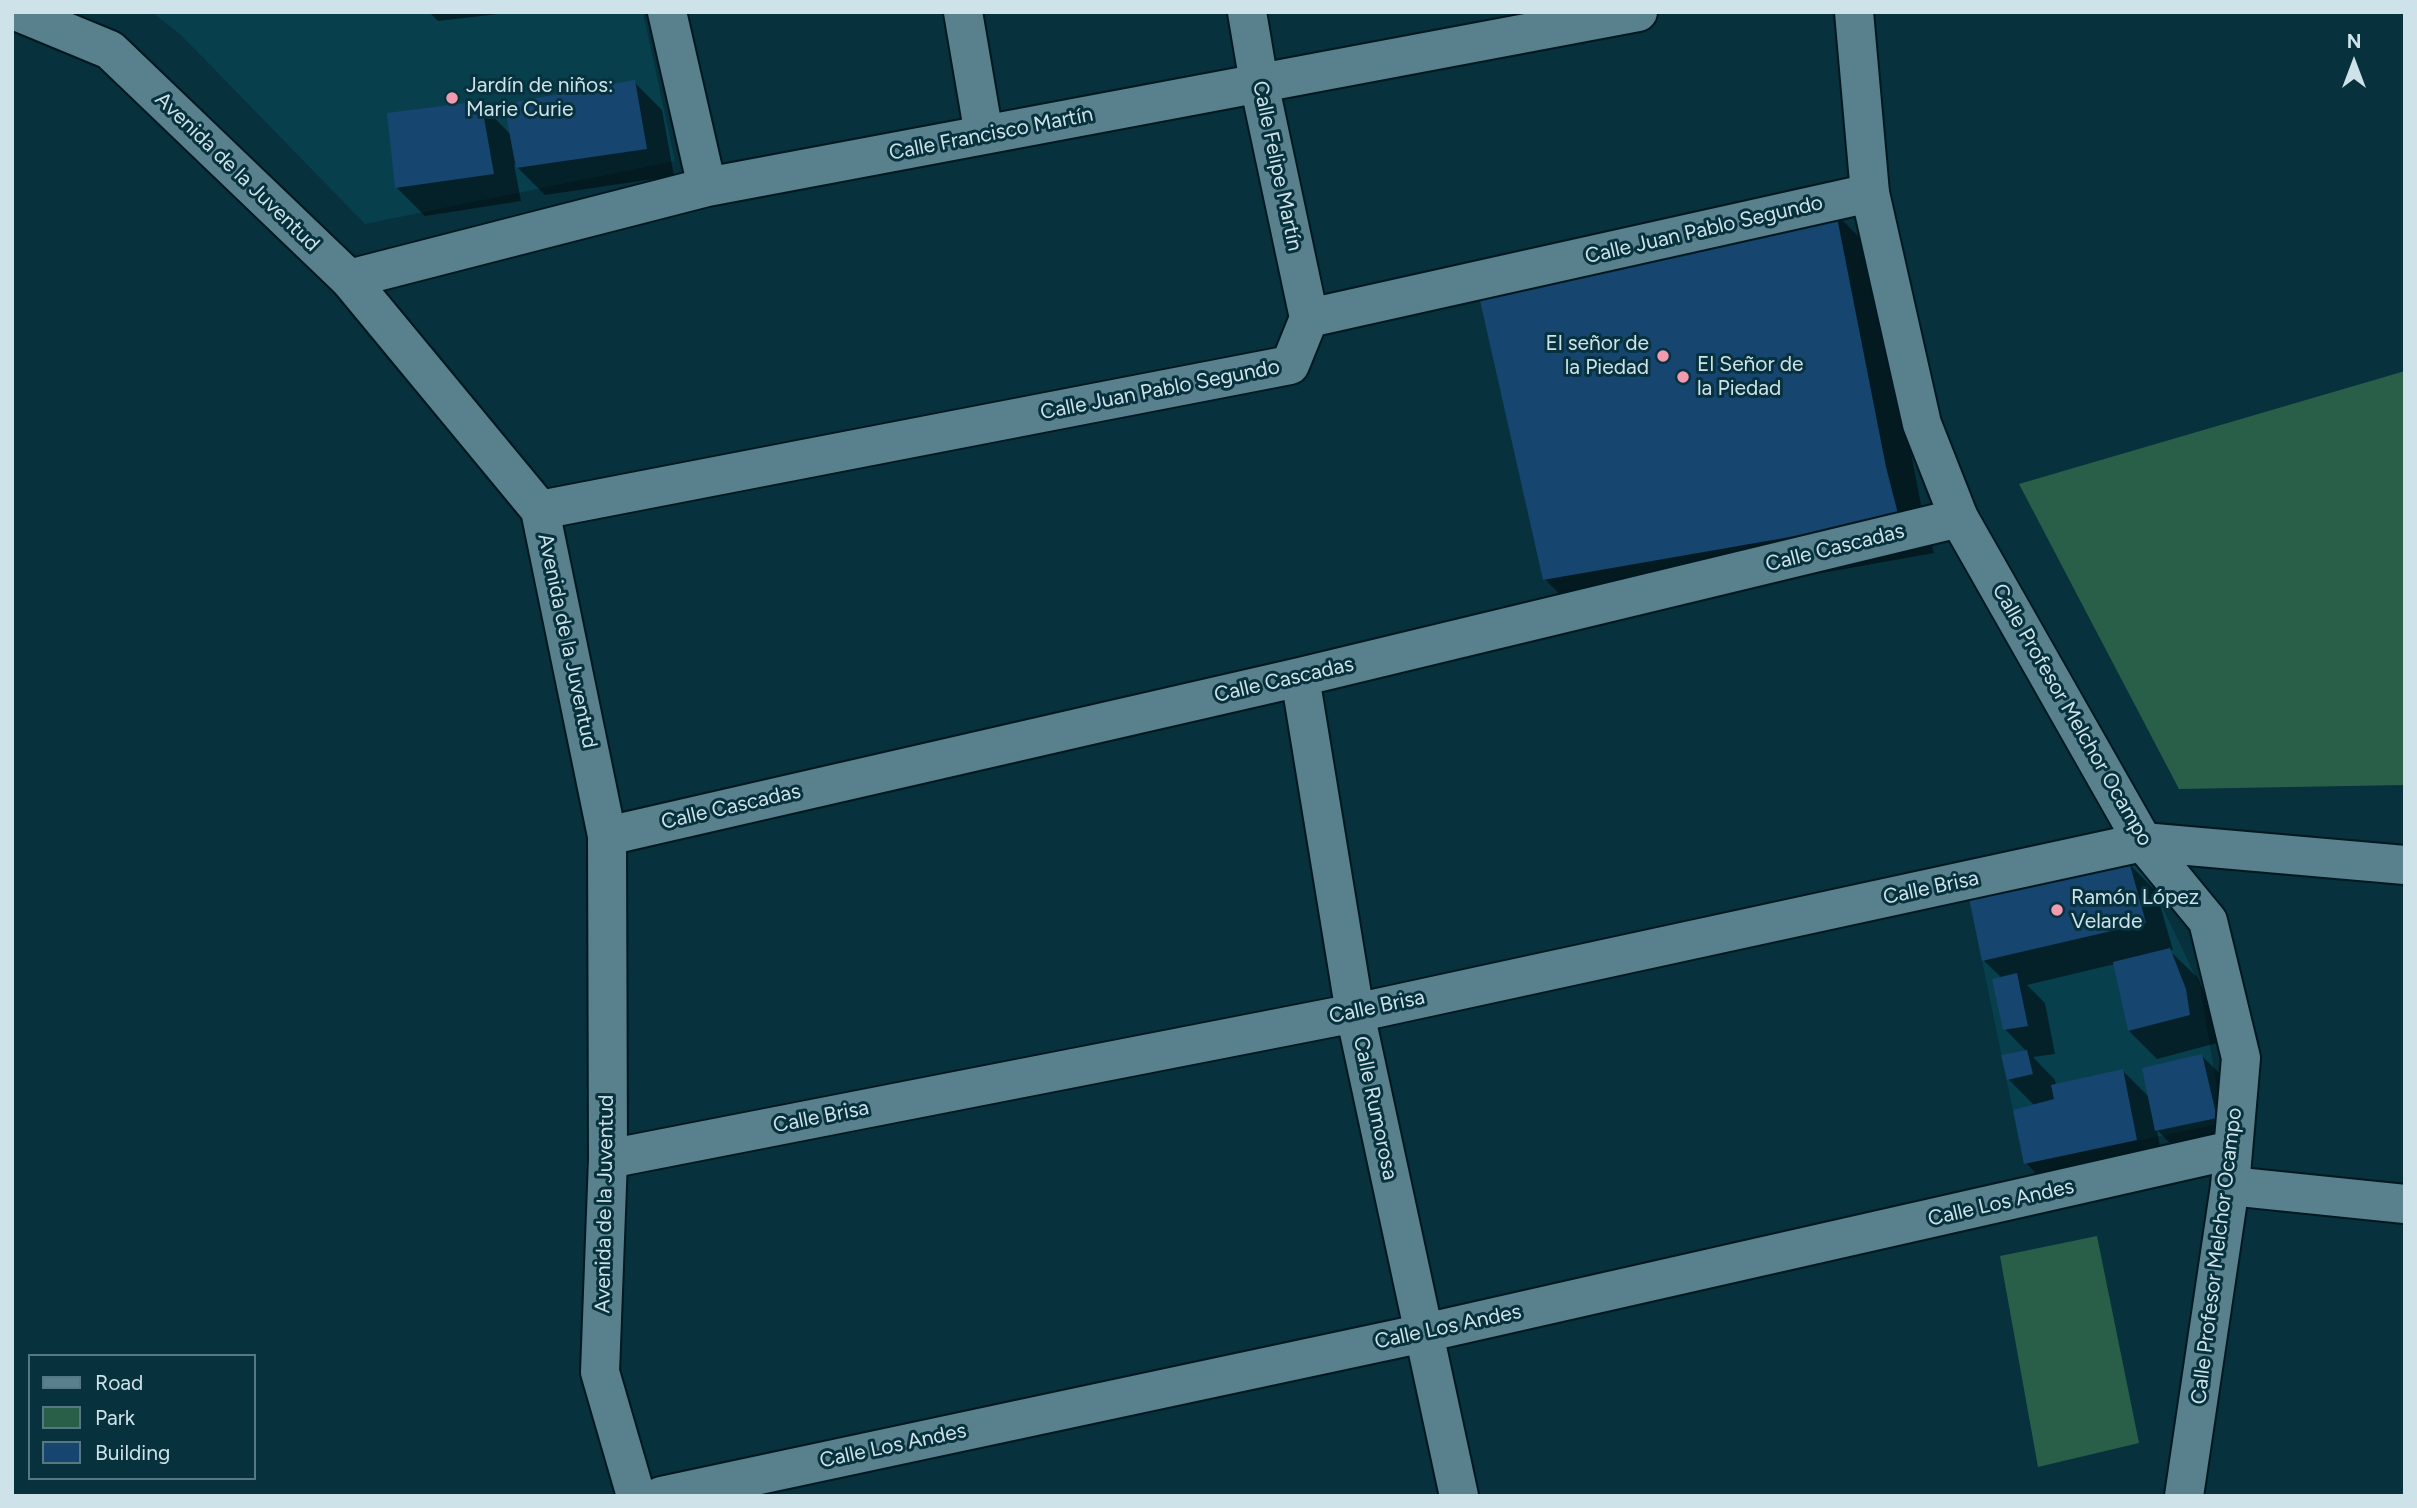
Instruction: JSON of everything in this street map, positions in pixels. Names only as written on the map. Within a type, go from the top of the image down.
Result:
[{"type":"street","name":"Avenida de la Juventud","points":[[18,12],[110,50],[348,279],[540,510],[607,836],[608,1159],[600,1372],[636,1496]]},
{"type":"street","points":[[667,12],[707,187]]},
{"type":"street","points":[[963,12],[984,135]]},
{"type":"street","name":"Calle Felipe Martín","points":[[1247,12],[1259,83],[1309,318]]},
{"type":"street","name":"Calle Francisco Martín","points":[[348,279],[707,187],[1259,83],[1529,22],[1638,12]]},
{"type":"street","name":"Calle Profesor Melchor Ocampo","points":[[1854,12],[1870,193],[1922,424],[1959,518],[2143,842],[2208,921],[2241,1059],[2231,1168],[2182,1495]]},
{"type":"street","name":"Calle Juan Pablo Segundo","points":[[540,510],[1290,365],[1309,318],[1870,193]]},
{"type":"street","name":"Calle Cascadas","points":[[607,836],[1300,677],[1959,518]]},
{"type":"street","name":"Calle Rumorosa","points":[[1300,677],[1354,1013],[1460,1496]]},
{"type":"street","name":"Calle Brisa","points":[[608,1159],[1354,1013],[2143,842],[2405,864]]},
{"type":"street","name":"Calle Los Andes","points":[[661,1496],[1424,1333],[2231,1168],[2405,1204]]},
{"type":"shaded area","name":"Jardín de niños: Marie Curie","points":[[152,12],[643,12],[675,161],[365,224],[181,35]]},
{"type":"shaded area","points":[[2139,858],[2200,986],[2223,1123],[2024,1164],[1969,898]]},
{"type":"green space","points":[[2405,371],[2405,785],[2179,789],[2019,484]]},
{"type":"green space","points":[[2097,1236],[2139,1443],[2038,1467],[2000,1256]]},
{"type":"building","points":[[635,80],[647,149],[516,168],[504,104]]},
{"type":"building","points":[[481,101],[494,174],[395,188],[387,113]]},
{"type":"building","name":"El Señor de la Piedad","points":[[1836,212],[1886,467],[1899,518],[1543,580],[1477,287]]},
{"type":"building","name":"Ramón López Velarde","points":[[2129,861],[2146,923],[1982,961],[1969,898]]},
{"type":"building","name":"Ramón López Velarde","points":[[2170,948],[2186,989],[2190,1015],[2128,1031],[2113,962]]},
{"type":"building","points":[[2017,973],[2028,1026],[2003,1030],[1992,979]]},
{"type":"building","points":[[2027,1050],[2033,1074],[2007,1080],[2001,1055]]},
{"type":"building","points":[[2202,1054],[2217,1118],[2155,1131],[2142,1068]]},
{"type":"building","points":[[2123,1069],[2137,1140],[2024,1164],[2013,1110],[2054,1099],[2051,1085]]},
{"type":"place","name":"Jardín de niños: Marie Curie","points":[[452,98]]},
{"type":"place","name":"El señor de la Piedad","points":[[1663,356]]},
{"type":"place","name":"El Señor de la Piedad","points":[[1683,377]]},
{"type":"place","name":"Ramón López Velarde","points":[[2057,910]]}]
